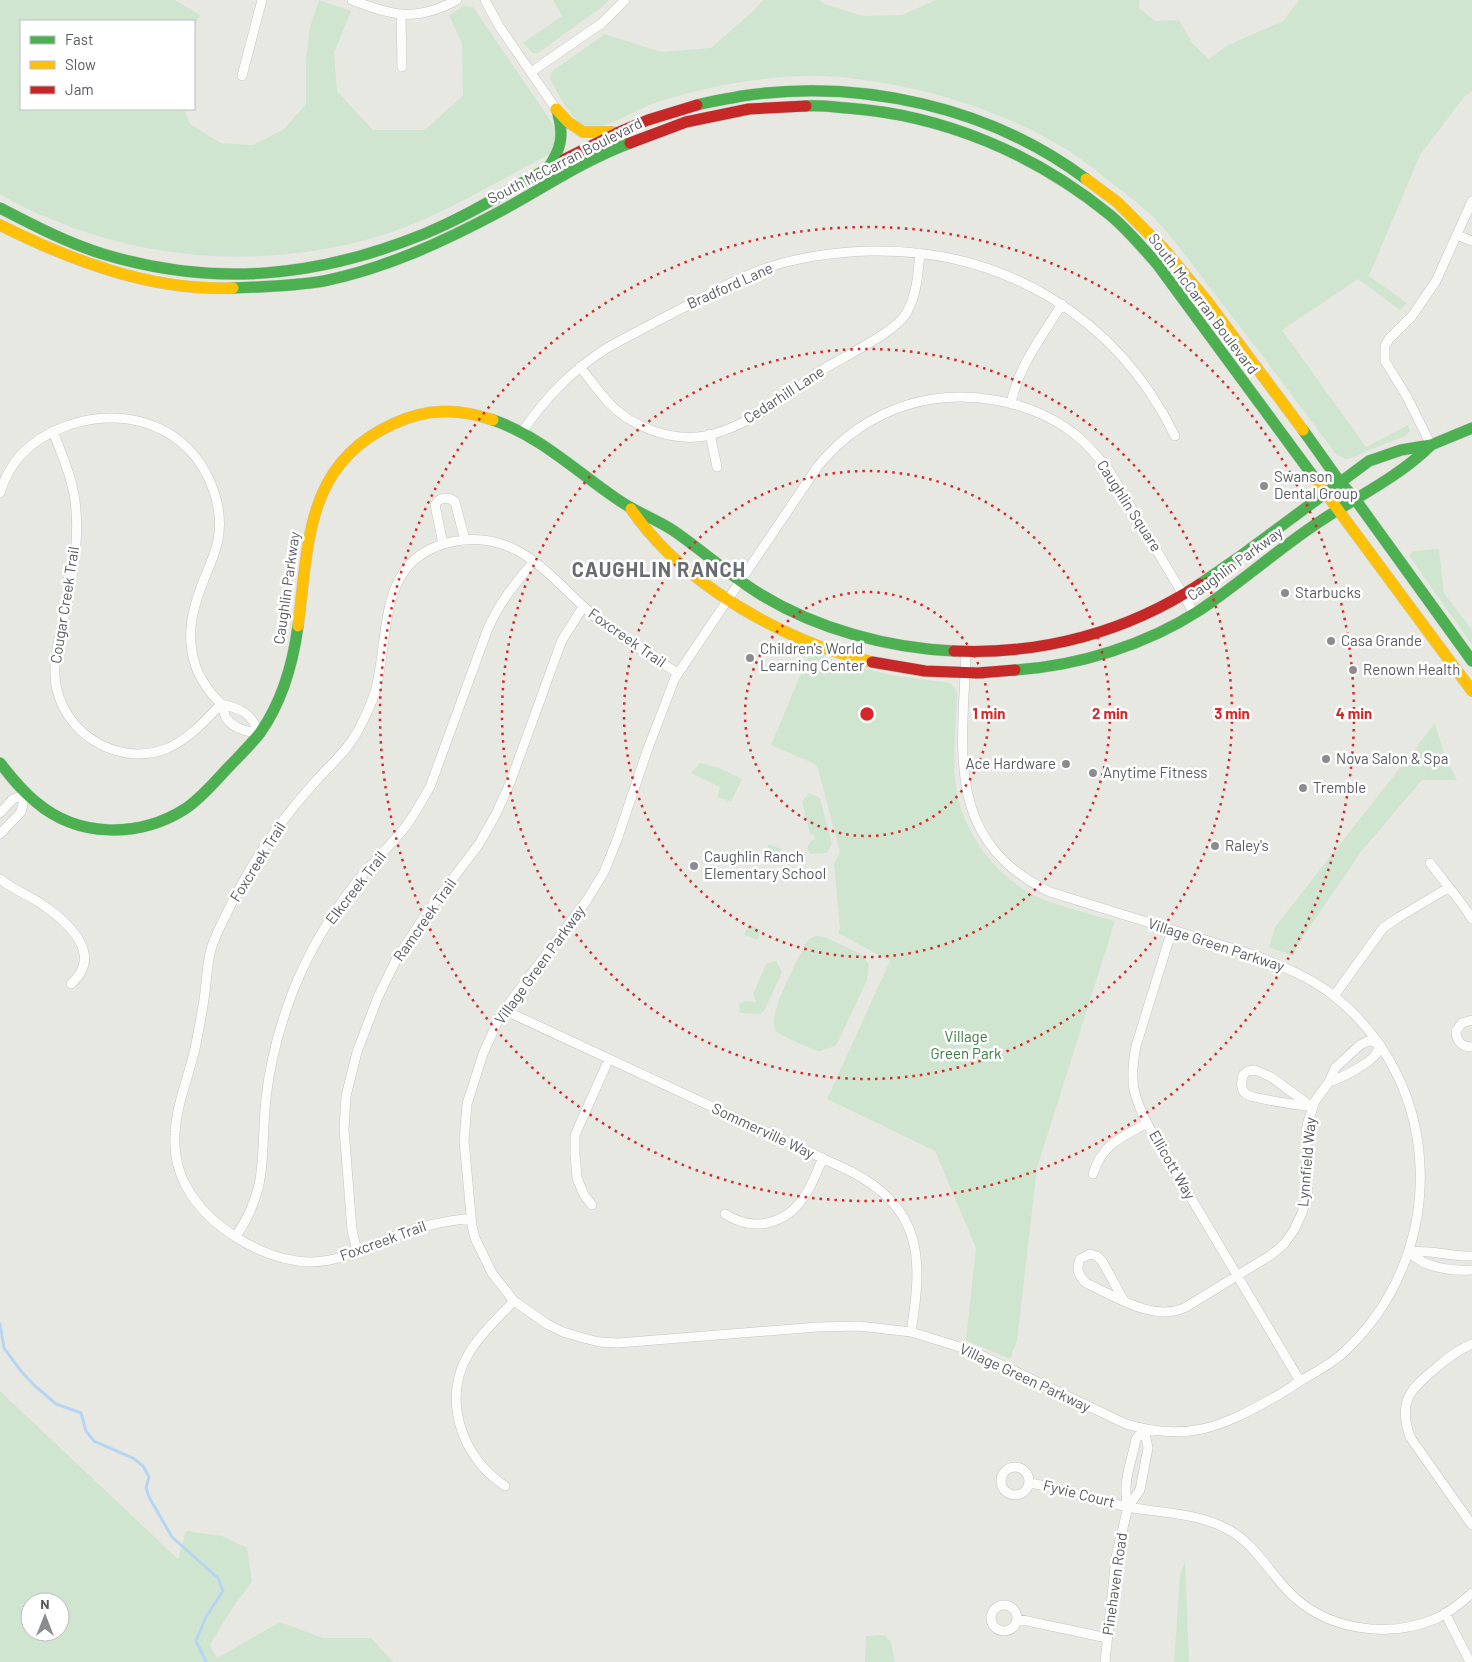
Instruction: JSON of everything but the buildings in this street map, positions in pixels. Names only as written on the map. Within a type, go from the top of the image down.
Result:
[{"type":"main road","name":"South McCarran Boulevard","points":[[0,208],[55,237],[86,250],[136,264],[198,273],[256,274],[293,271],[358,258],[395,246],[458,218],[618,133],[684,108],[715,100],[758,93],[794,91],[866,93],[911,101],[972,118],[1045,152],[1092,183],[1116,201],[1159,243],[1218,316],[1340,482],[1355,499],[1472,660]]},
{"type":"main road","name":"South McCarran Boulevard","points":[[0,225],[66,257],[138,278],[209,288],[244,289],[283,286],[344,276],[373,269],[407,257],[465,230],[600,157],[649,135],[714,115],[784,105],[820,104],[896,112],[959,129],[1021,155],[1078,190],[1135,239],[1157,264],[1472,691]]},
{"type":"main road","points":[[556,108],[568,122],[582,132],[618,133]]},
{"type":"main road","points":[[548,169],[558,154],[563,138],[563,129],[556,108]]},
{"type":"main road","name":"Caughlin Parkway","points":[[0,763],[8,776],[25,795],[50,813],[78,825],[108,831],[139,828],[170,817],[196,800],[259,733],[270,718],[278,700],[291,664],[295,645],[310,534],[316,509],[328,480],[349,452],[368,436],[384,426],[399,420],[428,412],[472,413],[502,422],[522,432],[632,509],[656,520],[688,540],[740,581],[787,608],[839,630],[873,640],[910,647],[966,651],[1024,649],[1078,638],[1128,622],[1183,595],[1215,575],[1369,462],[1401,450],[1431,445]]},
{"type":"main road","points":[[1431,445],[1472,428]]},
{"type":"main road","name":"Caughlin Parkway","points":[[632,509],[653,538],[688,569],[728,599],[780,629],[842,654],[895,666],[948,673],[1018,671],[1076,661],[1130,644],[1194,613],[1240,583],[1301,535],[1416,460],[1431,445]]},
{"type":"street","points":[[242,76],[262,0]]},
{"type":"street","points":[[352,0],[379,11],[401,15],[434,10],[457,0]]},
{"type":"street","points":[[485,0],[499,26],[556,108]]},
{"type":"street","points":[[531,72],[602,23],[625,0]]},
{"type":"street","points":[[401,15],[402,68]]},
{"type":"street","points":[[1431,445],[1407,397],[1388,367],[1384,354],[1385,346],[1389,339],[1412,316],[1429,293],[1472,201]]},
{"type":"street","points":[[1457,235],[1472,241]]},
{"type":"street","name":"Bradford Lane","points":[[522,432],[542,403],[557,386],[580,367],[607,348],[721,288],[765,268],[795,260],[834,253],[891,250],[953,258],[1001,272],[1062,304],[1091,325],[1139,375],[1176,436]]},
{"type":"street","name":"Cedarhill Lane","points":[[580,367],[609,403],[632,421],[653,430],[676,436],[692,437],[724,430],[764,411],[834,362],[896,326],[906,314],[912,302],[920,253]]},
{"type":"street","points":[[1011,404],[1014,389],[1023,365],[1062,304]]},
{"type":"street","name":"Caughlin Square","points":[[740,581],[818,466],[836,446],[854,432],[887,413],[907,405],[929,400],[972,398],[1011,404],[1044,416],[1076,436],[1095,453],[1121,488],[1194,613]]},
{"type":"street","points":[[0,492],[6,477],[19,456],[37,440],[53,431],[100,417],[132,419],[148,424],[164,431],[191,452],[201,465],[215,495],[219,518],[218,540],[215,552],[190,620],[192,652],[196,667],[211,693],[221,704],[226,717],[242,730],[259,733]]},
{"type":"street","name":"Cougar Creek Trail","points":[[53,431],[72,486],[77,525],[74,559],[55,660],[54,675],[57,690],[69,718],[78,729],[103,747],[121,752],[154,752],[167,748],[189,736],[221,704]]},
{"type":"street","points":[[710,434],[717,467]]},
{"type":"street","points":[[443,544],[435,505],[436,502],[445,498],[455,502],[465,540]]},
{"type":"street","name":"Foxcreek Trail","points":[[471,1218],[417,1228],[344,1257],[312,1262],[294,1261],[267,1254],[236,1236],[210,1217],[194,1198],[181,1173],[175,1146],[177,1118],[195,1048],[212,946],[241,886],[264,848],[300,798],[342,753],[359,730],[376,687],[391,596],[397,580],[412,561],[423,553],[443,544],[465,540],[498,543],[523,552],[534,560],[583,607],[630,643],[678,673]]},
{"type":"street","name":"Elkcreek Trail","points":[[236,1236],[251,1213],[260,1186],[264,1160],[265,1113],[269,1079],[282,1022],[301,972],[318,939],[338,907],[407,825],[430,787],[492,619],[509,590],[534,560]]},
{"type":"street","name":"Village Green Parkway","points":[[740,581],[678,673],[670,690],[604,872],[587,900],[504,1010],[483,1054],[467,1104],[464,1141],[471,1218],[475,1238],[492,1273],[514,1301],[531,1314],[562,1332],[599,1342],[618,1343],[839,1327],[869,1327],[911,1332],[963,1348],[1018,1372],[1114,1420],[1144,1429],[1179,1432],[1211,1428],[1246,1413],[1327,1365],[1343,1353],[1361,1333],[1392,1291],[1409,1252],[1418,1216],[1421,1191],[1421,1164],[1412,1112],[1391,1064],[1378,1042],[1367,1028],[1334,996],[1313,982],[1287,968],[1258,956],[1050,892],[1033,884],[1001,858],[987,842],[977,824],[969,803],[964,781],[966,651]]},
{"type":"street","name":"Ramcreek Trail","points":[[357,1252],[352,1230],[344,1129],[346,1096],[357,1052],[378,997],[397,958],[414,931],[478,844],[496,814],[510,783],[559,646],[583,607]]},
{"type":"street","points":[[221,704],[238,709],[251,718],[259,733]]},
{"type":"street","points":[[0,813],[13,799],[25,795]]},
{"type":"street","points":[[0,834],[21,812],[25,795]]},
{"type":"street","points":[[1430,862],[1472,919]]},
{"type":"street","points":[[0,880],[42,904],[80,939],[83,947],[84,963],[77,979],[71,984]]},
{"type":"street","points":[[1334,996],[1383,928],[1399,916],[1448,888]]},
{"type":"street","name":"Ellicott Way","points":[[1172,930],[1136,1046],[1132,1079],[1134,1095],[1147,1123],[1300,1381]]},
{"type":"street","name":"Sommerville Way","points":[[504,1010],[823,1158],[866,1179],[878,1188],[901,1213],[910,1229],[916,1248],[918,1265],[911,1332]]},
{"type":"street","points":[[1472,1020],[1462,1022],[1456,1031],[1460,1044],[1472,1047]]},
{"type":"street","name":"Lynnfield Way","points":[[1123,1299],[1102,1261],[1097,1256],[1090,1254],[1080,1259],[1078,1272],[1086,1282],[1123,1299],[1148,1310],[1158,1312],[1177,1311],[1272,1255],[1284,1244],[1302,1214],[1307,1197],[1306,1138],[1307,1125],[1312,1108],[1329,1082],[1334,1068],[1360,1045],[1368,1042],[1378,1042]]},
{"type":"street","points":[[1329,1082],[1339,1079],[1373,1058],[1378,1052],[1378,1042]]},
{"type":"street","points":[[592,1205],[584,1195],[577,1178],[576,1135],[609,1059]]},
{"type":"street","points":[[1248,1071],[1262,1072],[1312,1108],[1251,1097],[1241,1088],[1243,1075],[1248,1071]]},
{"type":"street","points":[[1092,1174],[1096,1163],[1106,1148],[1147,1123]]},
{"type":"street","points":[[726,1214],[737,1221],[754,1225],[776,1220],[787,1214],[804,1198],[823,1158]]},
{"type":"street","points":[[1409,1252],[1427,1251],[1458,1257],[1472,1256]]},
{"type":"street","points":[[1409,1252],[1426,1264],[1472,1270]]},
{"type":"street","points":[[505,1486],[490,1475],[468,1447],[458,1419],[456,1403],[460,1371],[468,1354],[476,1342],[514,1301]]},
{"type":"street","points":[[1472,1344],[1452,1355],[1419,1381],[1409,1395],[1405,1411],[1410,1437],[1472,1526]]},
{"type":"street","name":"Pinehaven Road","points":[[1128,1507],[1125,1488],[1136,1439],[1144,1429]]},
{"type":"street","name":"Pinehaven Road","points":[[1105,1662],[1116,1557],[1128,1507],[1140,1490],[1148,1448],[1144,1429]]},
{"type":"street","name":"Fyvie Court","points":[[1029,1483],[1056,1488],[1128,1507],[1193,1518],[1227,1528],[1246,1542],[1289,1592],[1308,1608],[1328,1618],[1349,1625],[1365,1628],[1403,1628],[1446,1613],[1472,1592]]},
{"type":"street","points":[[1446,1613],[1470,1662]]},
{"type":"street","points":[[1018,1619],[1107,1638]]},
{"type":"green space","points":[[0,0],[175,0],[200,15],[195,25],[195,20],[20,20],[20,110],[184,110],[190,124],[221,143],[253,145],[284,129],[306,104],[306,60],[310,27],[319,0],[351,11],[334,53],[337,91],[373,130],[425,130],[463,95],[462,44],[449,15],[464,6],[473,7],[553,124],[556,136],[550,154],[419,222],[373,238],[333,248],[292,254],[251,257],[210,256],[169,252],[129,244],[89,233],[51,219],[25,208],[0,194]]},
{"type":"green space","points":[[553,0],[609,0],[538,53],[533,53],[523,43],[562,16]]},
{"type":"green space","points":[[763,0],[820,0],[825,4],[863,16],[902,15],[936,0],[1140,0],[1139,8],[1155,21],[1179,20],[1193,44],[1209,59],[1228,45],[1283,21],[1299,0],[1472,0],[1472,91],[1465,96],[1420,155],[1369,276],[1407,303],[1400,310],[1358,279],[1282,330],[1366,447],[1408,425],[1410,431],[1405,436],[1347,459],[1335,453],[1185,254],[1153,217],[1128,195],[1069,151],[1044,136],[991,112],[963,102],[907,87],[849,78],[801,76],[749,81],[699,91],[652,104],[602,126],[589,128],[577,121],[571,114],[550,79],[550,74],[554,70],[605,34],[661,52],[711,48]]},
{"type":"green space","points":[[1439,549],[1444,593],[1472,630],[1472,645],[1410,557],[1413,551]]},
{"type":"green space","name":"Village Green Park","points":[[810,652],[846,664],[890,675],[950,683],[955,688],[957,694],[954,752],[956,786],[966,821],[985,853],[1011,880],[1026,891],[1042,899],[1115,921],[1037,1168],[1017,1341],[1010,1359],[966,1340],[976,1248],[935,1151],[827,1099],[890,961],[838,933],[840,928],[834,864],[840,852],[817,765],[771,745]]},
{"type":"green space","points":[[1435,723],[1444,754],[1457,780],[1422,780],[1360,853],[1301,940],[1293,956],[1269,947],[1275,927]]},
{"type":"green space","points":[[700,763],[719,768],[742,779],[731,802],[717,797],[720,787],[691,773]]},
{"type":"green space","points":[[809,793],[820,798],[832,843],[827,853],[811,854],[808,849],[811,841],[815,839],[814,835],[810,834],[802,802]]},
{"type":"green space","points":[[769,844],[781,849],[776,861],[764,856]]},
{"type":"green space","points":[[749,924],[761,930],[757,940],[744,935]]},
{"type":"green space","points":[[816,936],[825,937],[861,954],[869,965],[867,980],[839,1040],[835,1046],[820,1051],[784,1036],[776,1031],[774,1024],[778,1002],[790,975],[805,944],[809,939]]},
{"type":"green space","points":[[776,961],[782,972],[764,1011],[760,1014],[740,1013],[740,1003],[745,1001],[756,1002],[753,994],[766,964]]},
{"type":"green space","points":[[0,1391],[178,1559],[186,1531],[222,1536],[247,1548],[252,1582],[231,1610],[210,1645],[217,1658],[280,1622],[323,1638],[371,1638],[393,1662],[0,1662]]},
{"type":"green space","points":[[1185,1561],[1189,1662],[1174,1662],[1180,1576]]},
{"type":"green space","points":[[885,1635],[891,1643],[895,1662],[865,1662],[866,1636]]},
{"type":"waterway","points":[[0,1324],[4,1348],[34,1385],[56,1404],[81,1413],[86,1431],[94,1441],[133,1458],[143,1466],[149,1477],[146,1488],[149,1497],[172,1537],[218,1578],[223,1591],[206,1617],[196,1641],[206,1662]]},
{"type":"traffic: fast","points":[[697,105],[742,96],[787,91],[832,91],[877,95],[922,104],[966,116],[1008,133],[1048,154],[1086,179]]},
{"type":"traffic: fast","points":[[806,106],[827,106],[883,112],[953,129],[987,141],[1019,156],[1081,193],[1116,220],[1157,264],[1316,480]]},
{"type":"traffic: fast","points":[[548,168],[556,155],[560,142],[561,129],[558,114]]},
{"type":"traffic: fast","points":[[233,288],[268,287],[324,281],[370,269],[414,253],[457,234],[580,166],[630,143]]},
{"type":"traffic: fast","points":[[0,208],[76,245],[145,265],[226,274],[266,273],[345,260],[384,249],[424,234],[478,208],[565,159]]},
{"type":"traffic: fast","points":[[493,420],[527,435],[558,455],[617,499],[674,531],[749,587],[782,606],[829,627],[879,641],[904,646],[954,651]]},
{"type":"traffic: fast","points":[[1200,584],[1369,461],[1401,450],[1431,445],[1472,428]]},
{"type":"traffic: fast","points":[[1303,430],[1472,661]]},
{"type":"traffic: fast","points":[[1015,670],[1063,664],[1111,652],[1157,634],[1215,600],[1330,514],[1404,468],[1431,445]]},
{"type":"traffic: fast","points":[[0,763],[31,798],[53,814],[71,822],[89,828],[109,830],[129,829],[167,819],[185,809],[201,796],[260,733],[275,708],[290,668],[298,626]]},
{"type":"traffic: slow","points":[[556,109],[568,122],[583,132],[613,132]]},
{"type":"traffic: slow","points":[[1086,179],[1117,202],[1164,249],[1207,301],[1303,430]]},
{"type":"traffic: slow","points":[[0,225],[84,262],[142,279],[202,288],[233,288]]},
{"type":"traffic: slow","points":[[298,626],[305,565],[317,509],[327,484],[343,461],[364,441],[393,424],[418,415],[455,412],[493,420]]},
{"type":"traffic: slow","points":[[1316,480],[1472,691]]},
{"type":"traffic: slow","points":[[631,509],[669,554],[716,592],[741,608],[794,636],[821,647],[872,662]]},
{"type":"traffic: jam","points":[[565,159],[648,120],[697,105]]},
{"type":"traffic: jam","points":[[630,143],[686,122],[749,109],[806,106]]},
{"type":"traffic: jam","points":[[954,651],[1019,649],[1083,637],[1143,615],[1172,601],[1200,584]]},
{"type":"traffic: jam","points":[[872,662],[925,671],[978,673],[1015,670]]},
{"type":"place","name":"Swanson Dental Group","points":[[1264,486]]},
{"type":"place","name":"Starbucks","points":[[1285,593]]},
{"type":"place","name":"Casa Grande","points":[[1331,641]]},
{"type":"place","name":"Children's World Learning Center","points":[[750,658]]},
{"type":"place","name":"Renown Health","points":[[1353,670]]},
{"type":"place","name":"Nova Salon & Spa","points":[[1326,759]]},
{"type":"place","name":"Ace Hardware","points":[[1066,764]]},
{"type":"place","name":"Anytime Fitness","points":[[1093,773]]},
{"type":"place","name":"Tremble","points":[[1303,788]]},
{"type":"place","name":"Raley's","points":[[1215,846]]},
{"type":"place","name":"Caughlin Ranch Elementary School","points":[[694,866]]},
{"type":"district","name":"CAUGHLIN RANCH","points":[[659,570]]}]
